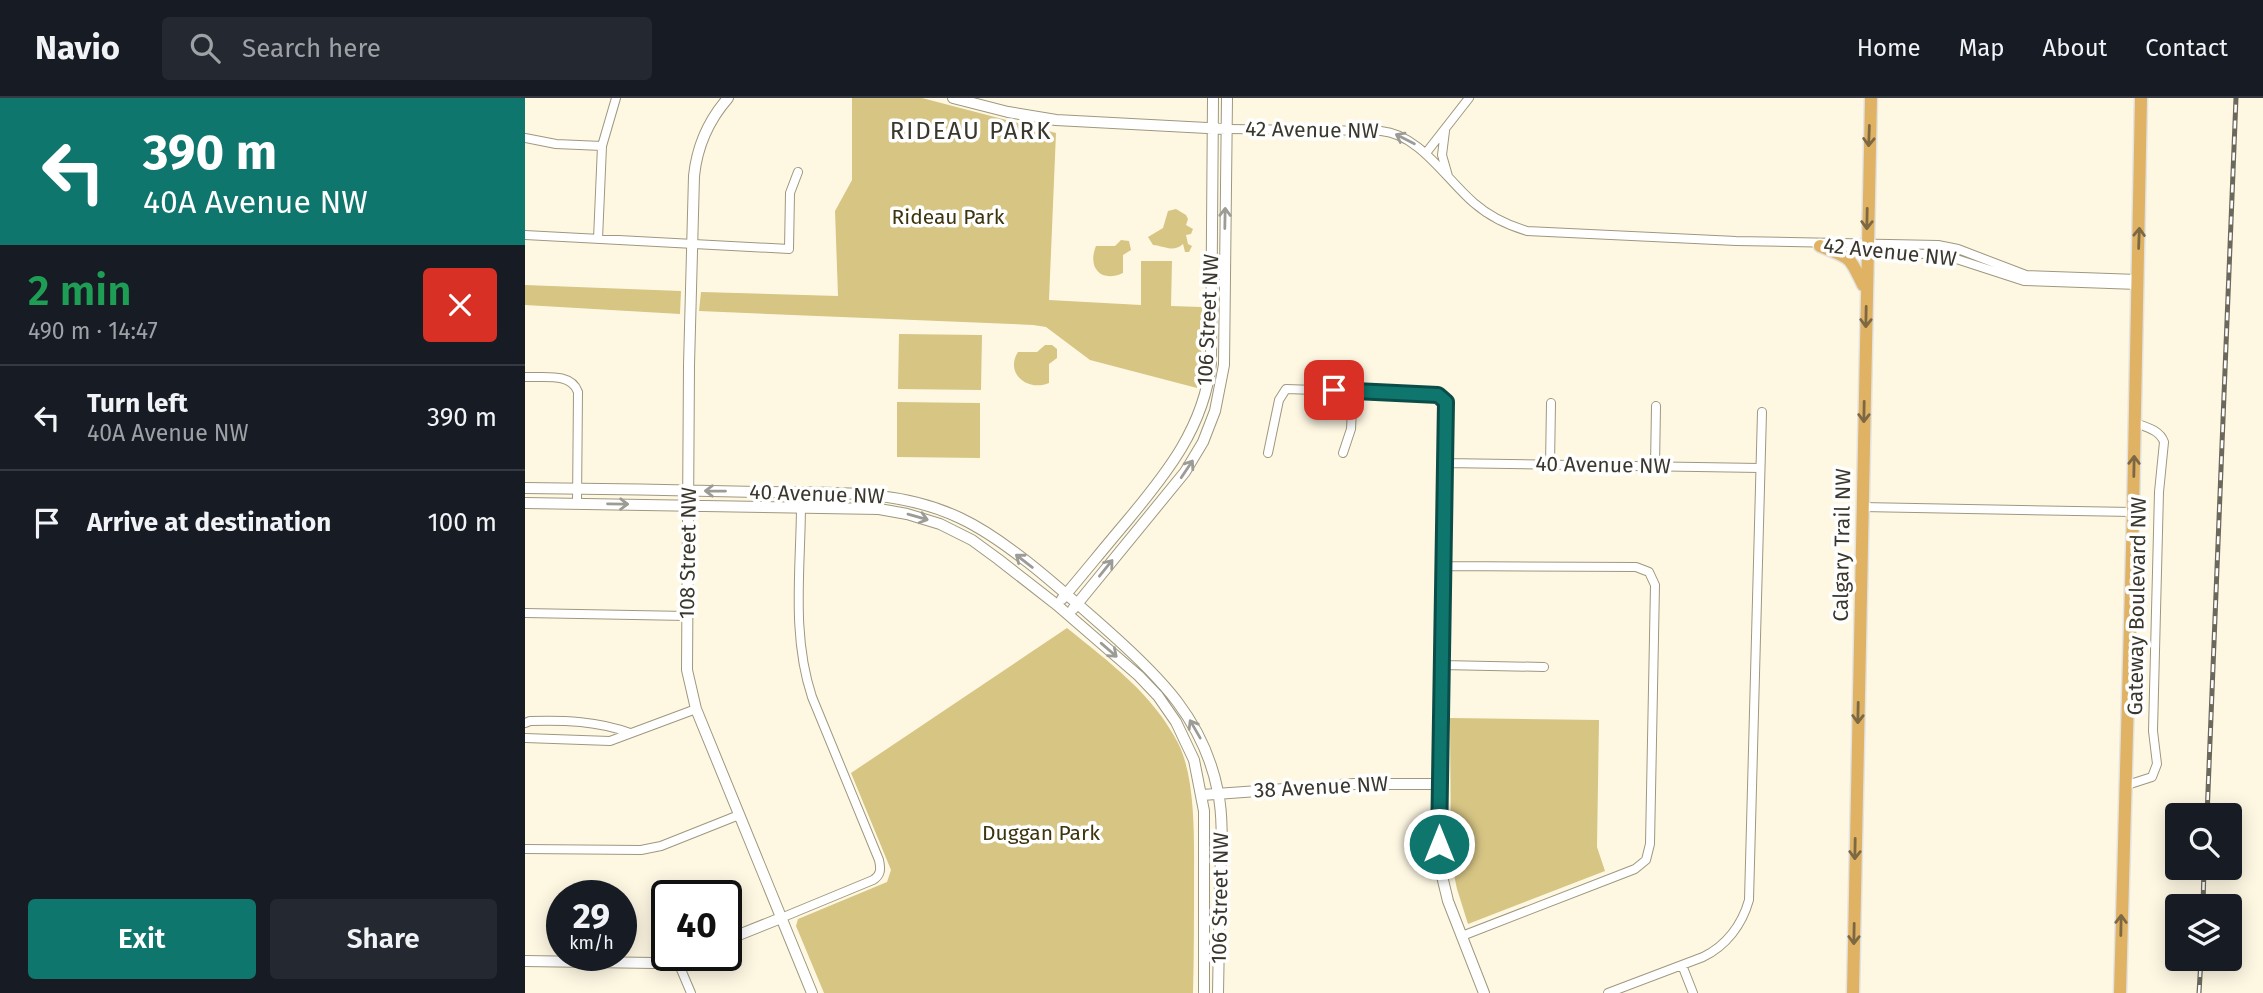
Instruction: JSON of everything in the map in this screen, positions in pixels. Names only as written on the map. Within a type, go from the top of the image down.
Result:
[{"type":"highway","name":"Calgary Trail NW","points":[[1853,993],[1871,98]]},
{"type":"highway","name":"Gateway Boulevard NW","points":[[2120,993],[2141,98]]},
{"type":"highway","points":[[1820,246],[1849,259],[1866,291]]},
{"type":"street","points":[[598,239],[602,146],[616,98]]},
{"type":"street","name":"108 Street NW","points":[[728,98],[708,126],[699,147],[694,176],[689,365],[687,670],[696,709],[812,993]]},
{"type":"street","name":"42 Avenue NW","points":[[953,98],[1008,112],[1056,120],[1213,129],[1381,131],[1398,135],[1426,153],[1474,204],[1508,225],[1527,231],[1867,246]]},
{"type":"street","name":"106 Street NW","points":[[1204,993],[1206,838],[1202,795],[1189,748],[1176,722],[1158,696],[1057,605],[1165,475],[1194,428],[1204,399],[1210,363],[1213,98]]},
{"type":"street","name":"106 Street NW","points":[[1068,614],[1185,472],[1203,442],[1215,411],[1224,365],[1227,98]]},
{"type":"street","points":[[1426,153],[1469,98]]},
{"type":"street","points":[[1446,129],[1442,155],[1450,181]]},
{"type":"street","points":[[525,138],[556,144],[602,146]]},
{"type":"street","points":[[525,235],[789,249],[790,193],[798,172]]},
{"type":"street","name":"42 Avenue NW","points":[[1806,243],[1821,241],[1954,257],[2017,279],[2037,282],[2138,282]]},
{"type":"street","points":[[525,377],[566,378],[576,385],[577,503]]},
{"type":"street","points":[[1268,453],[1279,400],[1286,389],[1432,394],[1444,398],[1447,408],[1440,784],[1441,872],[1448,901],[1484,993]]},
{"type":"street","points":[[1343,453],[1351,429],[1353,391]]},
{"type":"street","points":[[1550,465],[1551,403]]},
{"type":"street","points":[[1655,466],[1656,406]]},
{"type":"street","points":[[1608,993],[1709,954],[1733,933],[1747,907],[1751,886],[1762,412]]},
{"type":"street","name":"Gateway Boulevard NW","points":[[2124,786],[2152,777],[2157,764],[2153,731],[2159,492],[2164,442],[2161,435],[2154,430],[2135,423]]},
{"type":"street","name":"40 Avenue NW","points":[[1445,463],[1760,468]]},
{"type":"street","name":"40 Avenue NW","points":[[525,488],[883,495],[914,501],[962,519],[983,532],[1077,604]]},
{"type":"street","points":[[742,934],[873,880],[880,872],[879,860],[812,697],[804,671],[799,629],[801,493]]},
{"type":"street","name":"40 Avenue NW","points":[[525,503],[879,509],[929,520],[971,540],[1057,605]]},
{"type":"street","points":[[1862,507],[2133,512]]},
{"type":"street","points":[[1443,566],[1636,567],[1650,572],[1654,580],[1650,844],[1646,860],[1635,869],[1462,936]]},
{"type":"street","name":"106 Street NW","points":[[1077,604],[1148,667],[1169,690],[1202,740],[1218,793],[1221,838],[1218,993]]},
{"type":"street","points":[[525,613],[687,616]]},
{"type":"street","points":[[1442,665],[1544,667]]},
{"type":"street","points":[[525,738],[610,741],[696,709]]},
{"type":"street","points":[[525,723],[574,722],[610,726],[631,733]]},
{"type":"street","name":"38 Avenue NW","points":[[1202,795],[1354,784],[1440,784]]},
{"type":"street","points":[[525,849],[641,850],[661,846],[739,815]]},
{"type":"street","points":[[525,961],[651,963]]},
{"type":"street","points":[[1682,965],[1693,993]]},
{"type":"street","points":[[682,971],[691,993]]},
{"type":"green space","name":"Rideau Park","points":[[852,98],[922,98],[1056,133],[1049,300],[1141,305],[1141,261],[1172,261],[1171,306],[1202,307],[1201,360],[1197,388],[1090,360],[1046,327],[699,311],[701,292],[838,296],[835,211],[852,180]]},
{"type":"green space","points":[[1176,209],[1186,215],[1186,225],[1193,229],[1191,234],[1186,235],[1188,244],[1192,246],[1189,252],[1185,252],[1183,244],[1172,249],[1153,245],[1148,237],[1163,228],[1168,211]]},
{"type":"green space","points":[[1121,240],[1129,241],[1131,250],[1123,255],[1123,273],[1115,276],[1102,275],[1093,261],[1096,246],[1115,246]]},
{"type":"green space","points":[[525,285],[681,291],[680,314],[525,305]]},
{"type":"green space","points":[[899,334],[982,335],[981,390],[898,389]]},
{"type":"green space","points":[[1045,345],[1052,345],[1057,349],[1057,358],[1049,364],[1049,383],[1027,383],[1016,374],[1014,360],[1018,352],[1037,352]]},
{"type":"green space","points":[[897,402],[980,403],[980,458],[897,457]]},
{"type":"green space","name":"Duggan Park","points":[[1067,628],[1114,666],[1143,694],[1168,725],[1184,757],[1191,791],[1194,829],[1193,993],[824,993],[796,926],[798,919],[887,882],[891,870],[851,773]]},
{"type":"green space","points":[[1450,718],[1599,720],[1597,847],[1605,871],[1468,924],[1451,860]]},
{"type":"railway","points":[[2208,803],[2236,98]]},
{"type":"railway","points":[[2203,894],[2204,880]]},
{"type":"railway","points":[[2199,993],[2200,971]]},
{"type":"district","name":"RIDEAU PARK","points":[[971,131]]},
{"type":"route","points":[[1334,390],[1438,395],[1446,402],[1439,844]]}]
